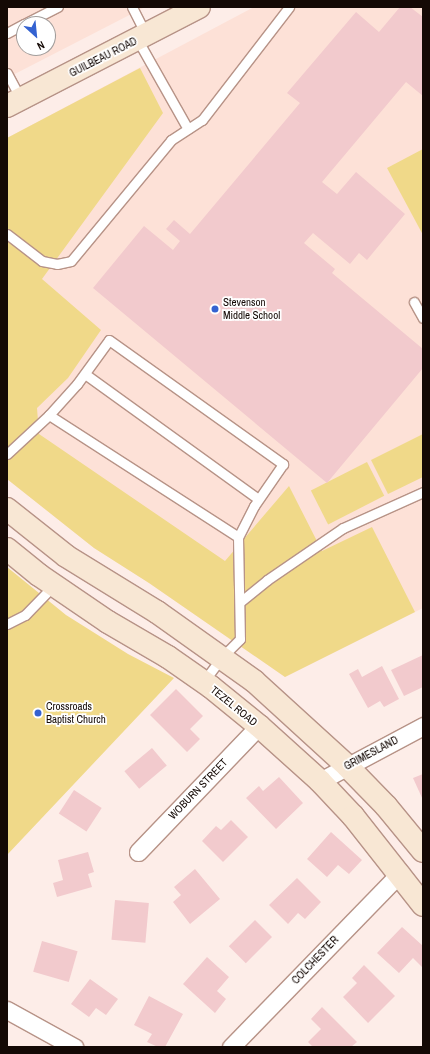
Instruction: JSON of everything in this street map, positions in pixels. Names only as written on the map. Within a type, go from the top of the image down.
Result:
[{"type":"main road","name":"GUILBEAU ROAD","points":[[14,103],[199,7]]},
{"type":"main road","points":[[7,509],[66,556],[157,612],[222,656],[254,681],[347,766],[386,806],[423,851]]},
{"type":"main road","name":"TEZEL ROAD","points":[[7,549],[54,585],[108,622],[168,657],[203,682],[259,726],[320,781],[353,816],[400,873],[423,905]]},
{"type":"street","name":"WOBURN STREET","points":[[138,852],[259,726]]},
{"type":"street","name":"GRIMESLAND","points":[[320,781],[423,726]]},
{"type":"street","name":"COLCHESTER","points":[[231,1047],[400,873]]},
{"type":"street","points":[[7,1010],[74,1047]]},
{"type":"lane","points":[[40,16],[58,7]]},
{"type":"lane","points":[[132,7],[141,37],[188,129]]},
{"type":"lane","points":[[7,234],[42,261],[57,264],[71,261],[171,140],[202,120],[289,7]]},
{"type":"lane","points":[[7,33],[16,28]]},
{"type":"lane","points":[[7,73],[14,103]]},
{"type":"lane","points":[[414,302],[423,318]]},
{"type":"lane","points":[[7,454],[49,415],[85,374],[109,340],[283,464],[258,499],[238,537],[240,639],[222,656],[203,682]]},
{"type":"lane","points":[[85,374],[258,499]]},
{"type":"lane","points":[[49,415],[238,537]]},
{"type":"lane","points":[[240,602],[267,580],[343,528],[423,492]]},
{"type":"lane","points":[[7,624],[25,615],[54,585]]},
{"type":"shaded area","points":[[7,7],[145,7],[56,53],[56,16],[16,16],[16,56],[50,56],[7,78]]},
{"type":"shaded area","name":"Stevenson Middle School","points":[[254,7],[423,7],[423,608],[285,677],[149,583],[94,548],[7,479],[7,138]]},
{"type":"shaded area","points":[[140,68],[163,113],[42,279],[101,330],[68,378],[37,408],[39,434],[225,561],[289,486],[322,551],[372,527],[415,612],[285,677],[149,583],[94,548],[7,479],[7,138]]},
{"type":"shaded area","points":[[423,149],[423,235],[387,168]]},
{"type":"shaded area","points":[[423,434],[423,477],[388,494],[371,460]]},
{"type":"shaded area","points":[[367,462],[384,496],[328,524],[311,491]]},
{"type":"shaded area","points":[[7,567],[66,615],[128,654],[174,678],[7,855]]},
{"type":"building","points":[[400,7],[410,7],[423,17],[423,96],[406,82],[322,182],[337,194],[356,172],[405,214],[367,260],[359,253],[350,264],[313,233],[304,243],[335,269],[332,273],[423,349],[423,368],[327,483],[93,288],[144,226],[173,250],[180,241],[166,229],[174,220],[190,234],[300,103],[287,93],[356,12],[379,32]]},
{"type":"building","points":[[423,655],[423,687],[404,696],[391,670]]},
{"type":"building","points":[[382,666],[399,699],[384,707],[380,701],[368,708],[349,674],[358,669],[362,677]]},
{"type":"building","points":[[176,689],[203,716],[190,729],[200,739],[187,752],[150,715]]},
{"type":"building","points":[[152,748],[167,766],[139,789],[124,771]]},
{"type":"building","points":[[423,774],[423,800],[413,778]]},
{"type":"building","points":[[279,777],[303,803],[276,829],[246,798],[259,786],[263,791]]},
{"type":"building","points":[[74,790],[102,808],[86,831],[59,813]]},
{"type":"building","points":[[231,820],[248,837],[223,862],[202,841],[216,826],[221,830]]},
{"type":"building","points":[[331,832],[362,860],[349,874],[338,865],[327,877],[307,859]]},
{"type":"building","points":[[88,852],[94,872],[88,874],[92,887],[57,897],[53,883],[63,880],[58,860]]},
{"type":"building","points":[[195,869],[220,899],[190,924],[173,902],[181,895],[174,887]]},
{"type":"building","points":[[297,878],[321,902],[305,919],[298,913],[288,924],[269,905]]},
{"type":"building","points":[[115,900],[149,903],[145,943],[112,940]]},
{"type":"building","points":[[255,920],[272,937],[246,963],[229,946]]},
{"type":"building","points":[[402,927],[423,946],[423,968],[413,958],[399,973],[377,953]]},
{"type":"building","points":[[42,941],[78,951],[69,982],[33,972]]},
{"type":"building","points":[[207,957],[229,977],[217,991],[226,999],[215,1013],[183,984]]},
{"type":"building","points":[[364,965],[395,996],[368,1023],[343,997],[357,983],[352,978]]},
{"type":"building","points":[[90,979],[118,999],[106,1015],[96,1008],[89,1017],[71,1004]]},
{"type":"building","points":[[149,996],[183,1014],[165,1047],[158,1047],[147,1042],[152,1034],[134,1025]]},
{"type":"building","points":[[322,1007],[357,1042],[351,1047],[313,1047],[308,1042],[321,1029],[311,1019]]},
{"type":"place","name":"Stevenson Middle School","points":[[215,309]]},
{"type":"place","name":"Crossroads Baptist Church","points":[[38,713]]}]
